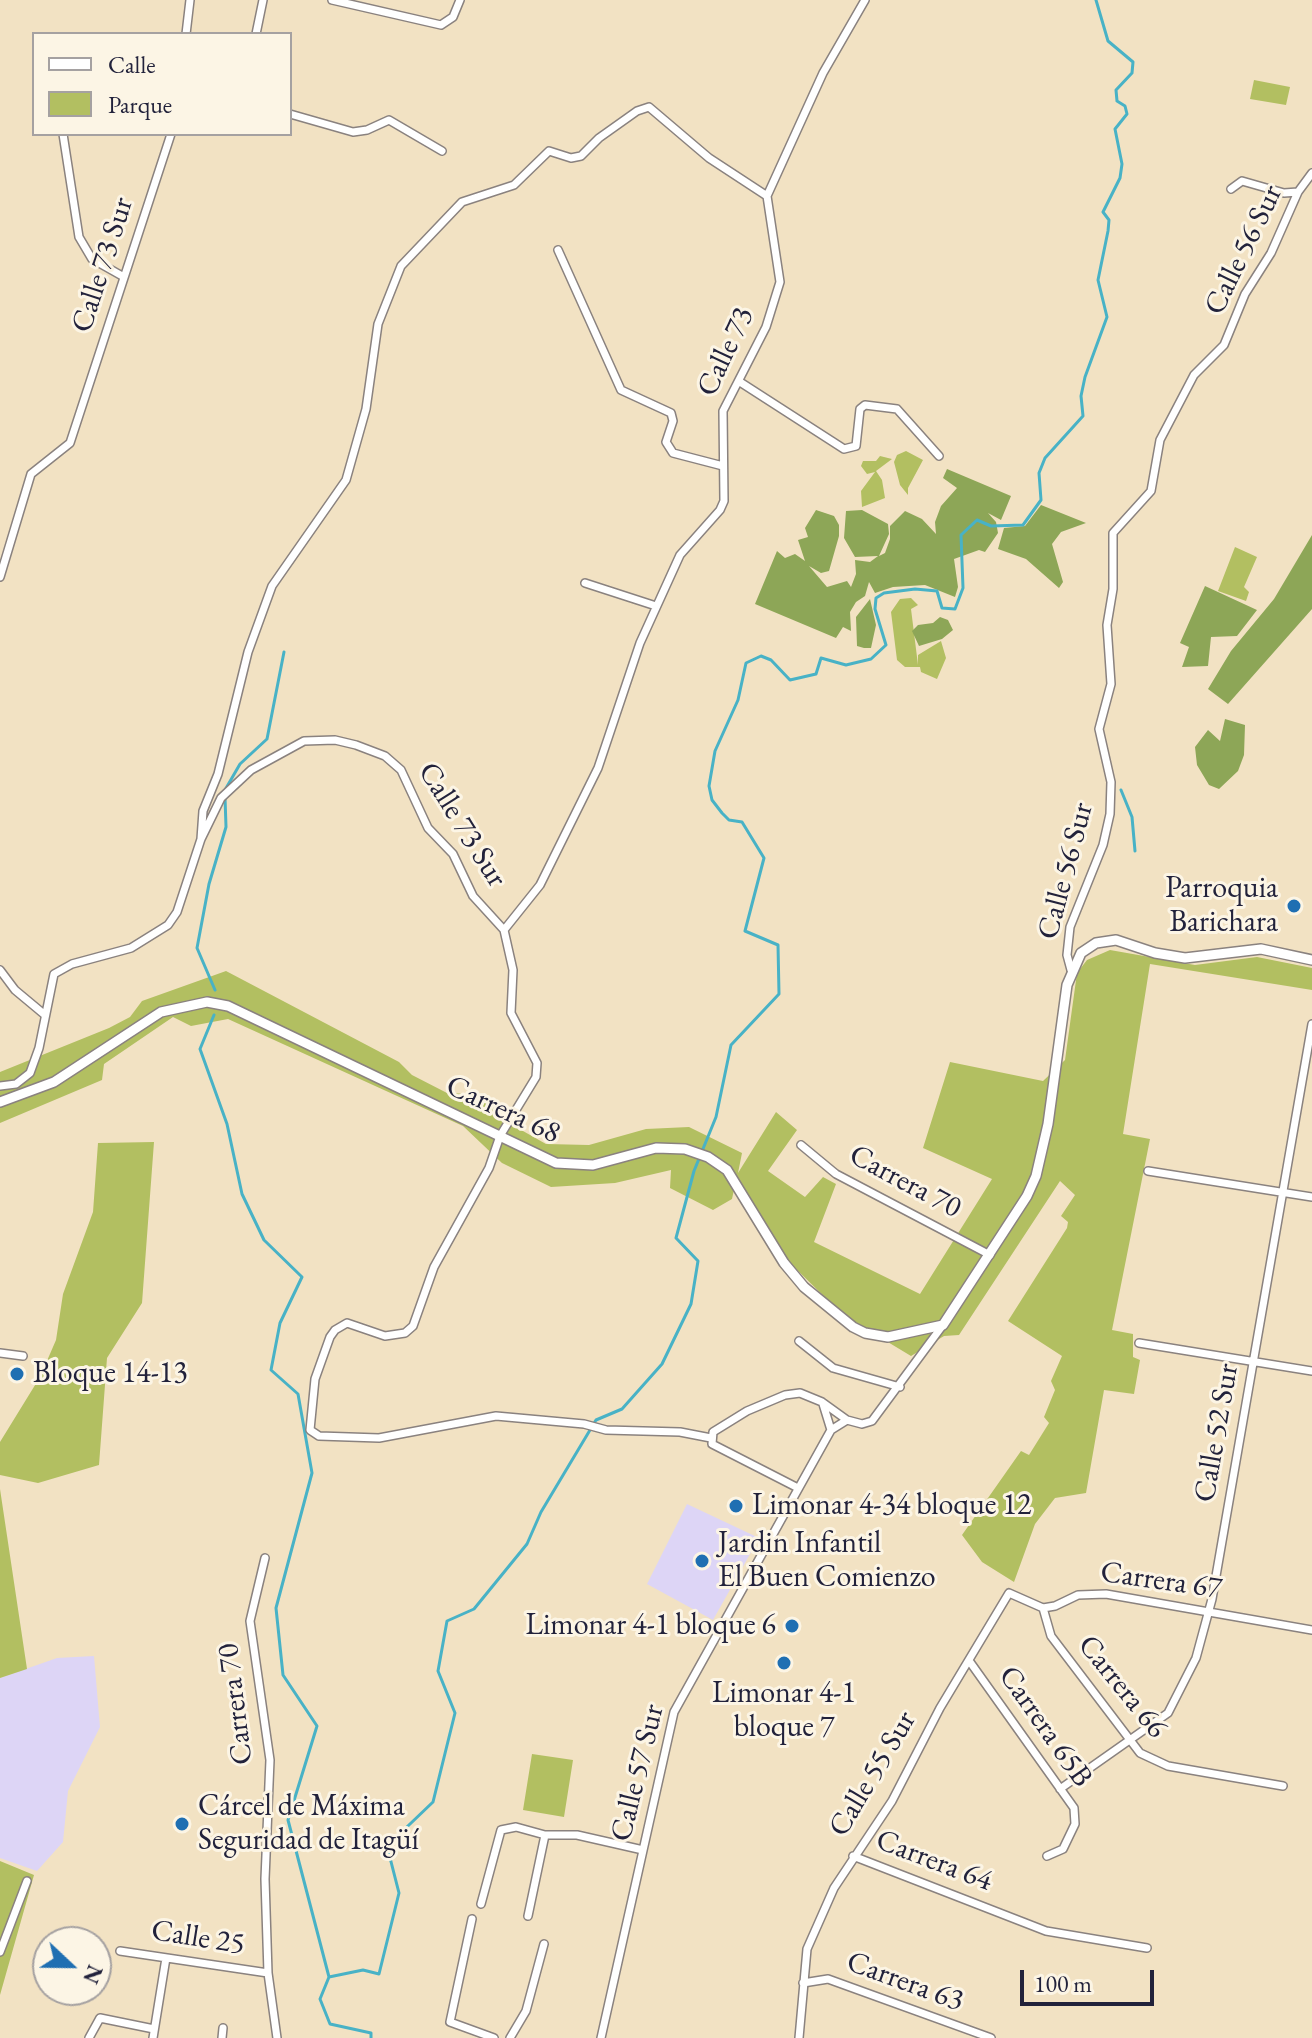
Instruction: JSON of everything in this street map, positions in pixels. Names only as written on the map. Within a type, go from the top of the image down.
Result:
[{"type":"street","points":[[186,32],[190,0]]},
{"type":"street","points":[[256,32],[263,0]]},
{"type":"street","points":[[332,0],[441,25],[453,17],[460,0]]},
{"type":"street","points":[[201,839],[203,811],[218,774],[248,652],[267,596],[346,480],[366,409],[378,324],[401,266],[462,202],[514,185],[549,151],[571,158],[581,156],[599,138],[649,107],[709,158],[767,196],[823,73],[865,0]]},
{"type":"street","points":[[292,115],[353,132],[361,132],[389,120],[442,151]]},
{"type":"street","points":[[63,136],[79,237],[92,259],[124,277]]},
{"type":"street","name":"Calle 73 Sur","points":[[0,577],[31,474],[70,443],[170,136]]},
{"type":"street","name":"Calle 56 Sur","points":[[847,1420],[862,1424],[876,1418],[990,1255],[1036,1176],[1048,1124],[1057,1045],[1071,970],[1067,955],[1070,927],[1103,845],[1110,814],[1111,782],[1099,729],[1111,684],[1107,625],[1113,589],[1113,533],[1151,491],[1160,440],[1194,375],[1224,345],[1245,294],[1271,253],[1298,192],[1312,173]]},
{"type":"street","points":[[1231,189],[1242,181],[1284,193],[1298,192]]},
{"type":"street","name":"Calle 73","points":[[504,930],[540,885],[598,768],[656,606],[680,555],[720,510],[725,491],[723,411],[766,327],[780,282],[767,196]]},
{"type":"street","points":[[558,250],[621,390],[671,413],[673,421],[666,442],[673,453],[723,466]]},
{"type":"street","points":[[740,382],[844,449],[856,446],[860,409],[865,405],[897,409],[939,456]]},
{"type":"street","points":[[585,583],[656,606]]},
{"type":"street","name":"Calle 73 Sur","points":[[0,1086],[16,1084],[30,1073],[58,970],[131,948],[173,919],[201,839],[221,798],[251,770],[304,741],[335,740],[385,756],[401,770],[428,828],[453,854],[473,896],[504,930]]},
{"type":"street","points":[[504,930],[513,970],[511,1013],[538,1070],[500,1136],[489,1168],[434,1267],[413,1326],[396,1336],[375,1334],[347,1323],[335,1330],[318,1363],[311,1399],[310,1430],[319,1436],[379,1438],[496,1416],[711,1438]]},
{"type":"street","points":[[1071,970],[1089,947],[1116,940],[1155,953],[1185,958],[1261,949],[1312,960]]},
{"type":"street","points":[[0,970],[15,990],[45,1015]]},
{"type":"street","name":"Carrera 68","points":[[0,1102],[54,1082],[88,1063],[161,1012],[182,1005],[218,1003],[247,1013],[549,1160],[570,1166],[593,1165],[638,1151],[673,1147],[697,1152],[727,1170],[784,1263],[840,1319],[877,1337],[913,1334],[943,1325]]},
{"type":"street","name":"Calle 52 Sur","points":[[1060,1789],[1168,1713],[1196,1658],[1210,1611],[1312,1024]]},
{"type":"street","name":"Carrera 70","points":[[801,1145],[836,1174],[990,1255]]},
{"type":"street","points":[[1148,1171],[1312,1197]]},
{"type":"street","points":[[799,1341],[833,1368],[900,1387]]},
{"type":"street","points":[[1139,1343],[1312,1371]]},
{"type":"street","points":[[0,1353],[23,1356]]},
{"type":"street","points":[[798,1488],[712,1444],[713,1432],[747,1411],[785,1395],[800,1393],[822,1402],[847,1420]]},
{"type":"street","points":[[822,1402],[831,1430]]},
{"type":"street","name":"Calle 57 Sur","points":[[601,2038],[674,1712],[831,1430],[847,1420]]},
{"type":"street","name":"Carrera 70","points":[[265,1558],[250,1621],[270,1760],[265,1879],[268,1973],[277,2038]]},
{"type":"street","name":"Calle 55 Sur","points":[[799,2038],[807,1949],[834,1888],[853,1856],[876,1828],[940,1708],[1009,1593],[1043,1608]]},
{"type":"street","name":"Carrera 67","points":[[1043,1608],[1078,1595],[1106,1594],[1312,1630]]},
{"type":"street","name":"Carrera 66","points":[[1043,1608],[1051,1636],[1130,1742],[1153,1762],[1283,1786]]},
{"type":"street","name":"Carrera 65B","points":[[970,1662],[1074,1808],[1075,1824],[1063,1849],[1047,1856]]},
{"type":"street","points":[[481,1904],[501,1830],[516,1827],[545,1835],[577,1835],[643,1850]]},
{"type":"street","points":[[528,1916],[545,1835]]},
{"type":"street","name":"Carrera 64","points":[[853,1856],[1046,1931],[1147,1948]]},
{"type":"street","points":[[0,1952],[27,1881]]},
{"type":"street","points":[[472,1919],[450,2022],[494,2038]]},
{"type":"street","points":[[510,2038],[529,2003],[544,1944]]},
{"type":"street","name":"Calle 25","points":[[120,1951],[268,1973]]},
{"type":"street","points":[[153,2038],[166,1958]]},
{"type":"street","name":"Carrera 63","points":[[803,1983],[820,1978],[841,1983],[991,2038]]},
{"type":"street","points":[[89,2038],[100,2018],[154,2029]]},
{"type":"street","points":[[222,2038],[223,2028]]},
{"type":"shaded area","name":"Jardin Infantil El Buen Comienzo","points":[[687,1504],[759,1538],[713,1620],[647,1584]]},
{"type":"shaded area","points":[[94,1656],[100,1727],[68,1791],[63,1842],[37,1871],[0,1858],[0,1678],[57,1658]]},
{"type":"green space","points":[[1254,80],[1290,87],[1286,105],[1250,99]]},
{"type":"green space","points":[[906,451],[923,460],[908,488],[908,495],[900,485],[894,462],[897,455]]},
{"type":"green space","points":[[880,456],[892,459],[876,471],[882,480],[885,498],[862,507],[861,491],[875,472],[867,474],[861,466],[863,461],[876,461]]},
{"type":"green space","points":[[947,469],[1011,496],[1001,520],[988,513],[996,522],[998,533],[985,552],[979,550],[954,559],[958,587],[955,597],[925,585],[893,587],[875,593],[869,582],[865,596],[856,602],[850,612],[851,631],[843,627],[836,638],[755,604],[777,551],[785,558],[795,554],[805,561],[798,540],[808,537],[805,528],[816,510],[834,516],[839,525],[829,571],[821,573],[809,566],[827,587],[847,581],[851,587],[856,574],[855,560],[870,562],[878,556],[855,557],[844,538],[846,511],[862,510],[888,524],[889,534],[879,556],[885,553],[890,539],[890,526],[905,511],[922,519],[936,534],[935,522],[941,506],[957,488],[943,478]]},
{"type":"green space","points":[[1041,505],[1086,523],[1061,532],[1052,544],[1063,582],[1059,588],[1026,559],[998,549],[1004,528],[1025,526]]},
{"type":"green space","points":[[1312,535],[1312,609],[1228,704],[1208,689],[1231,651],[1274,599]]},
{"type":"green space","points":[[1235,547],[1257,557],[1244,587],[1249,592],[1246,601],[1218,591]]},
{"type":"green space","points":[[1205,586],[1257,610],[1237,636],[1211,637],[1208,666],[1182,667],[1189,647],[1180,643]]},
{"type":"green space","points":[[911,598],[918,605],[911,609],[918,665],[918,655],[941,641],[946,658],[937,679],[921,672],[920,667],[905,667],[897,660],[891,612],[900,599]]},
{"type":"green space","points":[[870,599],[876,625],[871,648],[864,648],[857,646],[856,617]]},
{"type":"green space","points":[[940,617],[948,620],[953,630],[942,639],[919,646],[912,631],[918,625],[933,623]]},
{"type":"green space","points":[[1225,719],[1245,725],[1244,755],[1238,771],[1219,789],[1209,785],[1197,765],[1195,747],[1208,730],[1220,741]]},
{"type":"green space","points":[[1110,950],[1195,965],[1257,957],[1312,968],[1312,990],[1150,964],[1123,1134],[1150,1139],[1112,1330],[1133,1334],[1133,1357],[1140,1360],[1134,1394],[1104,1390],[1086,1493],[1055,1498],[1035,1524],[1014,1582],[982,1562],[962,1535],[1021,1451],[1029,1455],[1049,1423],[1044,1417],[1055,1390],[1051,1381],[1062,1356],[1008,1321],[1067,1228],[1068,1222],[1061,1216],[1075,1195],[1060,1181],[959,1335],[944,1336],[911,1356],[843,1315],[791,1264],[736,1180],[732,1199],[713,1210],[670,1188],[671,1170],[615,1183],[551,1187],[502,1163],[463,1126],[228,1019],[191,1026],[173,1017],[104,1064],[102,1080],[0,1123],[0,1072],[109,1028],[130,1017],[142,1001],[226,971],[399,1062],[412,1075],[447,1093],[469,1094],[493,1107],[500,1118],[546,1144],[589,1145],[646,1129],[689,1127],[742,1153],[738,1173],[776,1112],[797,1130],[768,1171],[805,1197],[823,1177],[836,1184],[814,1242],[920,1294],[992,1179],[923,1148],[950,1062],[1043,1081],[1065,1060],[1077,973],[1087,960]]},
{"type":"green space","points":[[154,1142],[142,1303],[107,1358],[99,1465],[38,1483],[0,1475],[0,1442],[40,1377],[56,1340],[63,1294],[93,1212],[98,1143]]},
{"type":"green space","points":[[0,1489],[27,1669],[0,1678]]},
{"type":"green space","points":[[532,1754],[573,1760],[564,1817],[523,1810]]},
{"type":"green space","points":[[0,1861],[34,1875],[0,1995]]},
{"type":"waterway","points":[[371,2038],[371,2033],[330,2024],[320,1999],[329,1977],[363,1970],[379,1974],[399,1893],[387,1846],[433,1802],[455,1713],[438,1671],[447,1621],[474,1609],[527,1544],[541,1512],[596,1420],[622,1409],[662,1364],[691,1304],[698,1261],[676,1238],[694,1171],[716,1117],[731,1045],[779,994],[778,945],[745,931],[764,858],[742,822],[729,820],[712,800],[709,786],[715,751],[738,700],[746,663],[761,656],[771,660],[790,680],[816,674],[821,658],[846,665],[871,659],[886,645],[875,609],[876,598],[884,593],[915,589],[937,591],[942,608],[955,609],[963,588],[961,535],[977,520],[991,526],[1023,525],[1041,500],[1039,473],[1045,458],[1083,416],[1081,396],[1085,377],[1107,317],[1098,280],[1109,220],[1103,212],[1120,178],[1122,164],[1115,129],[1127,114],[1125,106],[1117,101],[1116,90],[1132,73],[1133,62],[1108,41],[1096,0]]},
{"type":"waterway","points":[[225,790],[240,764],[267,739],[284,652]]},
{"type":"waterway","points":[[1121,790],[1132,817],[1135,851]]},
{"type":"waterway","points":[[215,990],[197,948],[209,884],[226,827],[225,797]]},
{"type":"waterway","points":[[214,1015],[200,1049],[227,1124],[242,1194],[264,1240],[302,1277],[280,1323],[271,1370],[298,1394],[312,1473],[276,1608],[283,1675],[317,1726],[288,1820],[329,1977]]},
{"type":"place","name":"Parroquia Barichara","points":[[1294,906]]},
{"type":"place","name":"Bloque 14-13","points":[[17,1374]]},
{"type":"place","name":"Limonar 4-34 bloque 12","points":[[736,1506]]},
{"type":"place","name":"Jardin Infantil El Buen Comienzo","points":[[702,1561]]},
{"type":"place","name":"Limonar 4-1 bloque 6","points":[[792,1626]]},
{"type":"place","name":"Limonar 4-1 bloque 7","points":[[784,1663]]},
{"type":"place","name":"Cárcel de Máxima Seguridad de Itagüí","points":[[182,1824]]}]
